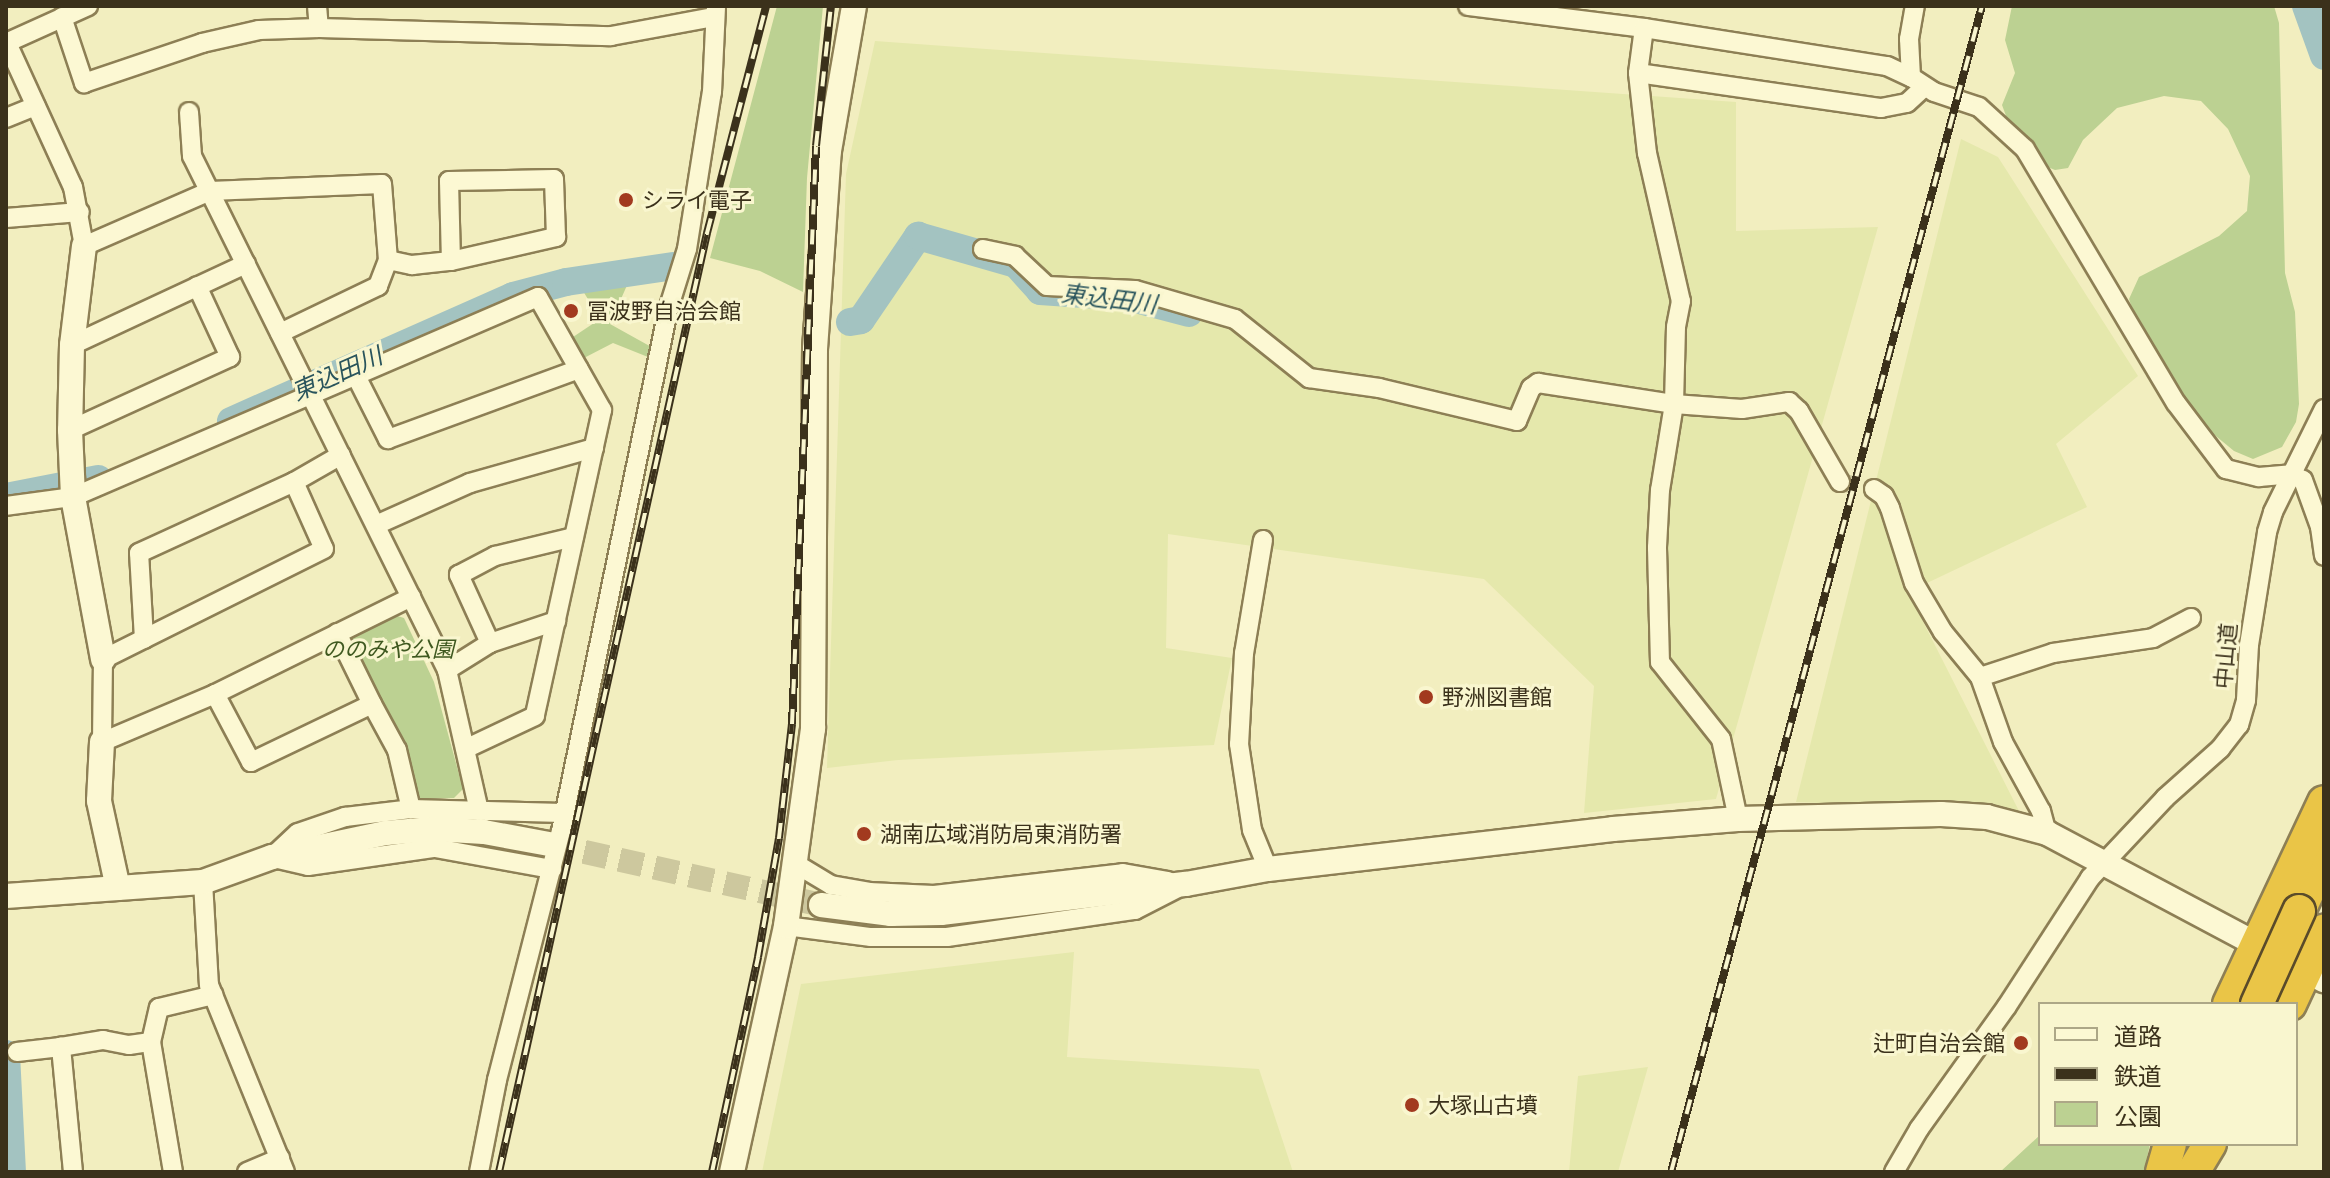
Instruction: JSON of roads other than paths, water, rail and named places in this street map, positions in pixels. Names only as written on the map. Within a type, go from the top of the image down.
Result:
[{"type":"highway","points":[[2230,1002],[2255,942],[2324,802]]},
{"type":"highway","points":[[2258,1002],[2324,858]]},
{"type":"highway","points":[[2292,1002],[2316,976],[2324,931]]},
{"type":"highway","points":[[2162,1172],[2169,1146]]},
{"type":"highway","points":[[2178,1172],[2191,1146]]},
{"type":"highway","points":[[2193,1172],[2209,1146]]},
{"type":"street","points":[[88,6],[6,43],[73,187],[80,212],[84,246],[72,345],[70,430],[73,497],[103,659],[99,801],[118,888]]},
{"type":"street","points":[[317,6],[319,28]]},
{"type":"street","points":[[732,1172],[786,926],[813,729],[815,349],[829,151],[854,6]]},
{"type":"street","points":[[1468,6],[1644,28],[1887,66],[1979,107],[2025,149],[2176,403],[2226,469],[2259,477],[2291,474],[2303,480],[2320,527],[2324,556]]},
{"type":"street","points":[[1638,73],[1881,108],[1907,103],[1918,82],[1909,39],[1915,6]]},
{"type":"street","points":[[62,17],[84,83],[202,43],[259,30],[319,28],[611,36],[715,11],[712,92],[687,249],[668,310],[552,869],[497,1080],[479,1172]]},
{"type":"street","points":[[1644,28],[1638,73],[1647,153],[1681,301],[1676,327],[1674,404],[1660,490],[1657,548],[1660,662],[1721,739],[1738,819]]},
{"type":"street","points":[[6,118],[36,106]]},
{"type":"street","points":[[189,112],[192,156],[447,670],[479,811]]},
{"type":"street","points":[[388,260],[412,265],[451,261],[556,237],[554,179],[449,181],[451,261]]},
{"type":"street","points":[[84,246],[210,191],[382,184],[388,260],[378,286],[284,340]]},
{"type":"street","points":[[6,218],[80,212]]},
{"type":"street","points":[[983,249],[1015,256],[1047,286],[1135,290],[1235,319],[1309,378],[1379,388],[1517,421],[1531,388],[1538,383],[1674,404],[1742,409],[1789,402],[1799,411],[1840,482]]},
{"type":"street","points":[[72,345],[246,264]]},
{"type":"street","points":[[70,430],[230,357],[197,286]]},
{"type":"street","points":[[6,506],[73,497],[538,297],[602,410],[535,716],[465,749]]},
{"type":"street","points":[[355,374],[388,439],[579,369]]},
{"type":"street","name":"中山道","points":[[1894,1172],[1919,1129],[2007,1006],[2058,923],[2103,864],[2165,798],[2220,749],[2239,725],[2246,700],[2261,557],[2273,512],[2324,409]]},
{"type":"street","points":[[376,525],[470,483],[594,448]]},
{"type":"street","points":[[144,639],[139,553],[294,482],[341,455]]},
{"type":"street","points":[[103,659],[324,549],[294,482]]},
{"type":"street","points":[[1874,489],[1884,496],[1890,508],[1914,583],[1943,632],[1980,677],[2003,742],[2041,811],[2047,833]]},
{"type":"street","points":[[490,643],[459,575],[495,556],[574,537]]},
{"type":"street","points":[[1263,540],[1244,653],[1239,744],[1252,830],[1268,869]]},
{"type":"street","points":[[102,742],[215,694],[411,597]]},
{"type":"street","points":[[1980,677],[2053,653],[2153,638],[2191,618]]},
{"type":"street","points":[[447,670],[490,643],[556,621]]},
{"type":"street","points":[[337,633],[397,750],[411,809]]},
{"type":"street","points":[[215,694],[251,762],[372,704]]},
{"type":"street","points":[[272,857],[298,833],[345,817],[411,809],[563,813]]},
{"type":"street","points":[[821,905],[891,914],[941,913],[1186,884],[1268,869],[1738,819],[1941,814],[1987,817],[2047,833],[2316,976]]},
{"type":"street","points":[[6,896],[203,882],[272,857],[386,833],[432,829],[484,832],[549,844]]},
{"type":"street","points":[[272,857],[308,866],[435,848],[552,869]]},
{"type":"street","points":[[796,864],[831,885],[884,893],[934,895],[1123,873],[1186,884]]},
{"type":"street","points":[[203,882],[209,985],[282,1165],[247,1172]]},
{"type":"street","points":[[786,926],[871,937],[947,937],[1135,910],[1186,884]]},
{"type":"street","points":[[173,1172],[151,1042],[159,1008],[213,995]]},
{"type":"street","points":[[17,1052],[103,1040],[129,1045],[151,1042]]},
{"type":"street","points":[[61,1047],[73,1172]]},
{"type":"waterway","points":[[2306,6],[2324,56]]},
{"type":"waterway","name":"東込田川","points":[[850,322],[861,320],[918,236],[1016,264],[1040,291],[1128,297],[1189,313]]},
{"type":"waterway","name":"東込田川","points":[[231,421],[513,296],[566,282],[673,266]]},
{"type":"waterway","name":"東込田川","points":[[6,497],[98,479]]},
{"type":"waterway","points":[[6,1054],[12,1172]]},
{"type":"tunnel","points":[[1840,482],[1874,489]]},
{"type":"tunnel","points":[[549,844],[821,905]]},
{"type":"railway","points":[[499,1172],[707,233],[766,6]]},
{"type":"railway","points":[[712,1172],[758,957],[779,838],[792,724],[816,146],[831,6]]},
{"type":"railway","points":[[1671,1172],[1982,6]]},
{"type":"place","name":"シライ電子","points":[[626,200]]},
{"type":"place","name":"冨波野自治会館","points":[[571,311]]},
{"type":"place","name":"野洲図書館","points":[[1426,697]]},
{"type":"place","name":"湖南広域消防局東消防署","points":[[864,834]]},
{"type":"place","name":"辻町自治会館","points":[[2021,1043]]},
{"type":"place","name":"大塚山古墳","points":[[1412,1105]]},
{"type":"park label","name":"ののみや公園","points":[[388,649]]}]
